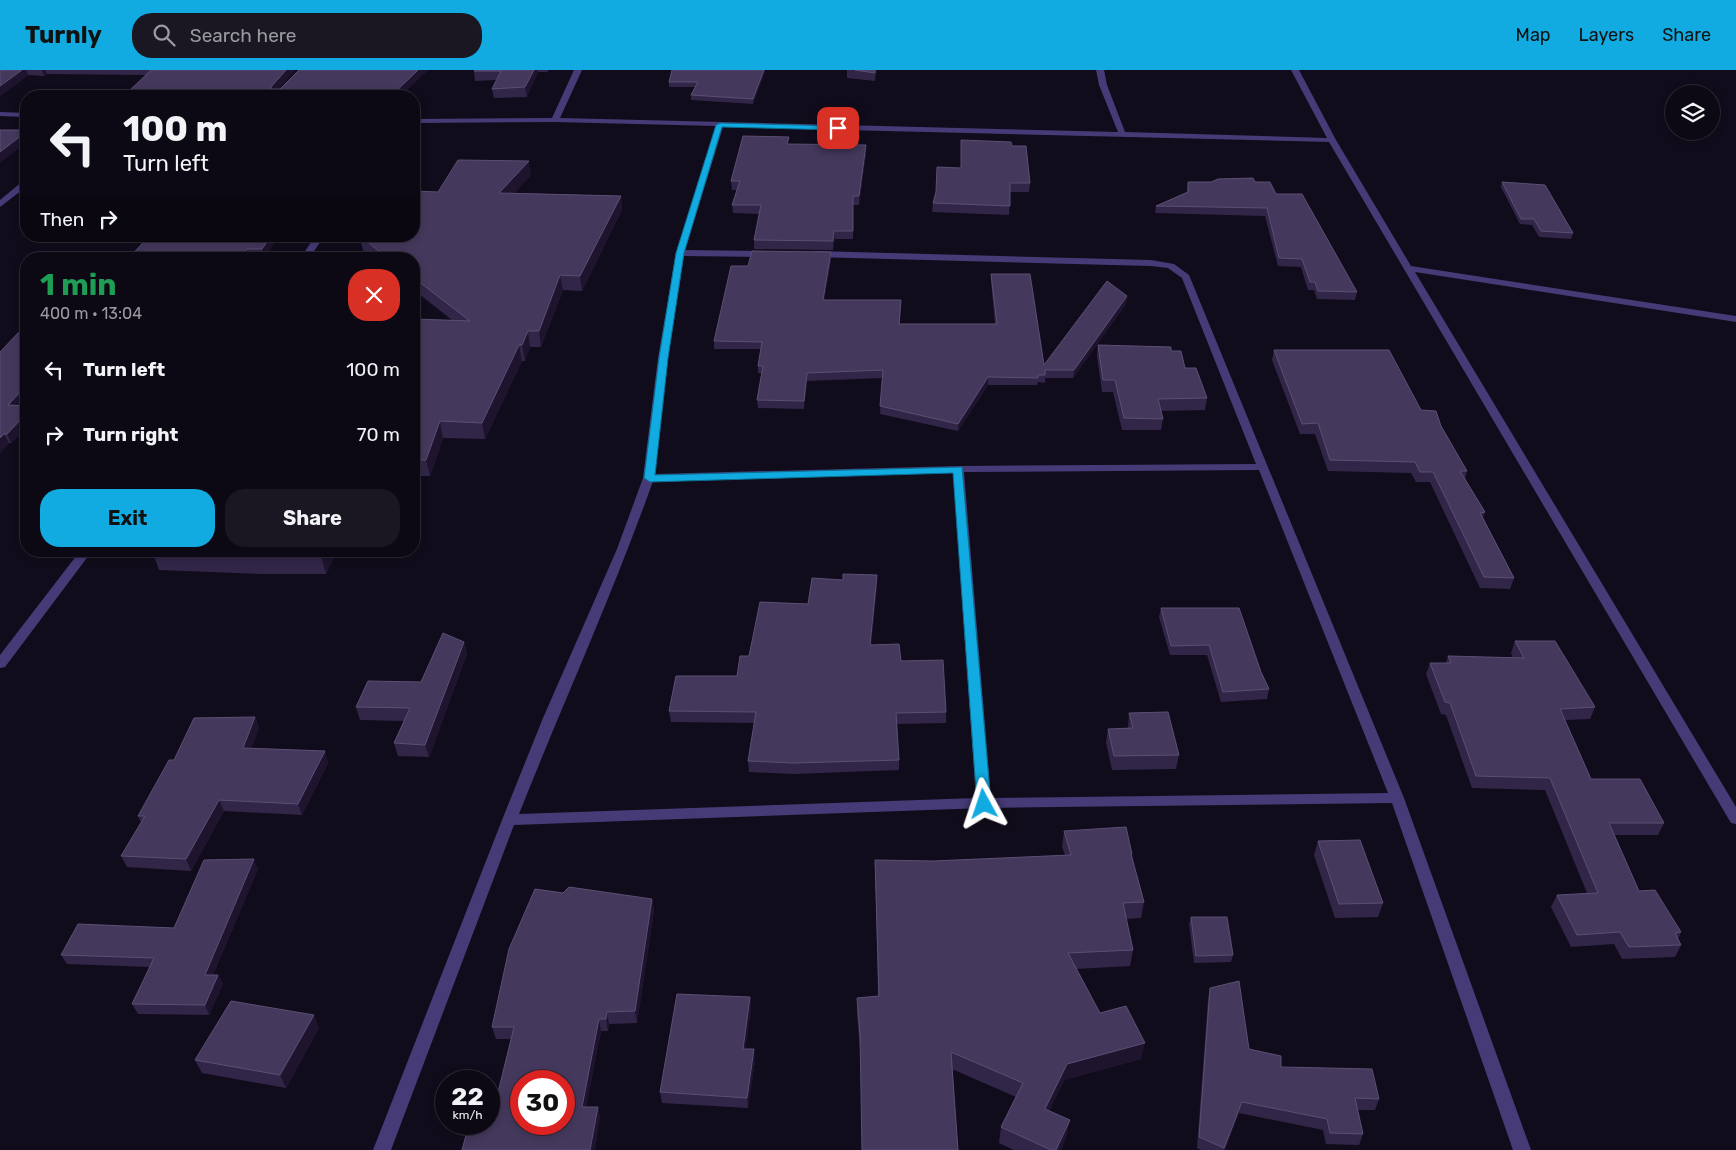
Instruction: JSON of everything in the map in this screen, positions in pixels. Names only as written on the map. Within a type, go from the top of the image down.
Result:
[{"type":"street","points":[[555,120],[578,70]]},
{"type":"street","points":[[1100,70],[1103,85],[1123,136]]},
{"type":"street","points":[[1295,70],[1332,140],[1736,819]]},
{"type":"street","points":[[0,114],[20,115]]},
{"type":"street","points":[[420,121],[555,120],[1332,140]]},
{"type":"street","points":[[382,1150],[509,820],[550,718],[623,549],[650,478],[663,358],[680,253],[720,125]]},
{"type":"street","points":[[0,204],[20,188]]},
{"type":"street","points":[[680,253],[776,254]]},
{"type":"street","points":[[805,254],[1151,263],[1171,266],[1186,277],[1397,798],[1522,1150]]},
{"type":"street","points":[[1408,268],[1736,319]]},
{"type":"street","points":[[650,478],[958,469],[1262,467]]},
{"type":"street","points":[[958,469],[984,804]]},
{"type":"street","points":[[0,664],[81,557]]},
{"type":"street","points":[[509,820],[984,804],[1397,798]]},
{"type":"building","points":[[0,70],[22,70],[0,86]]},
{"type":"building","points":[[151,70],[286,70],[271,87],[271,89],[280,89],[299,70],[418,70],[397,90],[130,90]]},
{"type":"building","points":[[475,70],[534,70],[525,87],[492,89],[501,71]]},
{"type":"building","points":[[672,70],[764,70],[753,99],[691,95],[698,82],[669,82]]},
{"type":"building","points":[[855,70],[875,70],[875,73]]},
{"type":"building","points":[[0,130],[20,130],[20,137],[0,152]]},
{"type":"building","points":[[743,136],[789,137],[787,144],[866,145],[859,196],[853,196],[853,231],[834,231],[833,241],[754,240],[761,205],[732,205],[740,181],[731,181]]},
{"type":"building","points":[[961,140],[1011,142],[1012,146],[1026,146],[1030,183],[1010,183],[1010,206],[933,203],[936,192],[937,167],[961,168]]},
{"type":"building","points":[[458,160],[529,161],[499,193],[621,196],[580,276],[560,275],[539,331],[528,331],[522,345],[519,345],[482,423],[440,421],[426,460],[420,460],[420,319],[470,321],[420,283],[420,252],[380,252],[368,242],[420,242],[420,191],[438,192]]},
{"type":"building","points":[[1253,178],[1255,182],[1270,182],[1276,194],[1302,194],[1357,292],[1318,291],[1315,282],[1310,282],[1302,259],[1279,258],[1267,208],[1156,206],[1188,192],[1188,182]]},
{"type":"building","points":[[1502,182],[1545,185],[1573,233],[1541,231],[1534,219],[1521,219]]},
{"type":"building","points":[[144,242],[267,242],[262,249],[247,249],[245,252],[134,252]]},
{"type":"building","points":[[752,251],[831,252],[823,300],[901,300],[899,324],[997,324],[991,274],[1030,274],[1044,365],[1107,281],[1127,296],[1074,370],[1045,370],[1045,375],[1038,375],[1038,378],[988,377],[958,424],[880,406],[883,370],[807,373],[804,401],[757,400],[763,366],[758,366],[762,342],[714,341],[731,266],[748,266]]},
{"type":"building","points":[[20,331],[20,392],[8,405],[20,406],[20,420],[7,434],[0,438],[0,352]]},
{"type":"building","points":[[1098,345],[1171,347],[1171,351],[1181,351],[1185,368],[1196,368],[1207,398],[1158,399],[1163,419],[1124,418],[1115,380],[1103,380]]},
{"type":"building","points":[[1274,350],[1389,350],[1421,410],[1436,411],[1441,426],[1467,471],[1460,471],[1485,512],[1480,513],[1514,578],[1484,577],[1433,472],[1420,472],[1415,462],[1330,460],[1318,423],[1302,424]]},
{"type":"building","points":[[843,574],[877,575],[870,645],[899,644],[901,661],[943,660],[946,712],[896,713],[899,760],[794,763],[748,761],[756,712],[669,711],[676,676],[737,676],[740,656],[749,656],[760,602],[808,604],[812,578],[843,580]]},
{"type":"building","points":[[1161,608],[1239,608],[1261,672],[1269,689],[1223,692],[1209,645],[1171,646]]},
{"type":"building","points":[[443,633],[464,642],[425,745],[394,743],[410,708],[356,707],[368,681],[421,682]]},
{"type":"building","points":[[1515,641],[1555,641],[1595,707],[1560,709],[1591,779],[1640,779],[1664,823],[1609,823],[1639,891],[1655,890],[1681,932],[1675,933],[1681,945],[1629,947],[1620,932],[1577,935],[1557,895],[1598,893],[1550,778],[1476,776],[1450,703],[1445,702],[1430,663],[1451,663],[1448,656],[1524,658]]},
{"type":"building","points":[[1168,712],[1179,755],[1114,756],[1108,729],[1133,728],[1129,713]]},
{"type":"building","points":[[255,717],[243,748],[325,751],[298,804],[219,800],[186,859],[121,856],[145,816],[138,816],[169,760],[174,760],[194,718]]},
{"type":"building","points":[[1126,827],[1144,902],[1123,903],[1133,950],[1068,953],[1100,1013],[1126,1006],[1145,1043],[1067,1064],[1045,1109],[1070,1120],[1056,1150],[1051,1150],[1001,1127],[1023,1083],[951,1052],[958,1150],[862,1150],[860,1034],[857,998],[879,996],[875,860],[933,861],[1071,855],[1064,831]]},
{"type":"building","points":[[1360,840],[1383,903],[1339,904],[1318,841]]},
{"type":"building","points":[[254,859],[205,975],[218,975],[205,1005],[132,1004],[154,958],[61,955],[78,924],[174,928],[204,860]]},
{"type":"building","points":[[569,887],[652,899],[635,1011],[607,1012],[606,1019],[599,1019],[582,1107],[598,1107],[590,1150],[462,1150],[466,1135],[500,1135],[500,1084],[514,1027],[492,1027],[509,949],[535,889],[563,893]]},
{"type":"building","points":[[1191,917],[1227,917],[1233,955],[1196,956]]},
{"type":"building","points":[[1239,981],[1249,1049],[1281,1056],[1281,1067],[1372,1069],[1379,1099],[1355,1098],[1363,1134],[1330,1133],[1327,1119],[1242,1102],[1224,1148],[1199,1137],[1210,988]]},
{"type":"building","points":[[677,994],[750,997],[743,1049],[754,1049],[747,1098],[660,1092]]},
{"type":"building","points":[[231,1001],[314,1015],[280,1075],[195,1060]]},
{"type":"route","points":[[838,128],[720,125],[680,253],[653,432],[650,478],[958,469],[984,804]]}]
